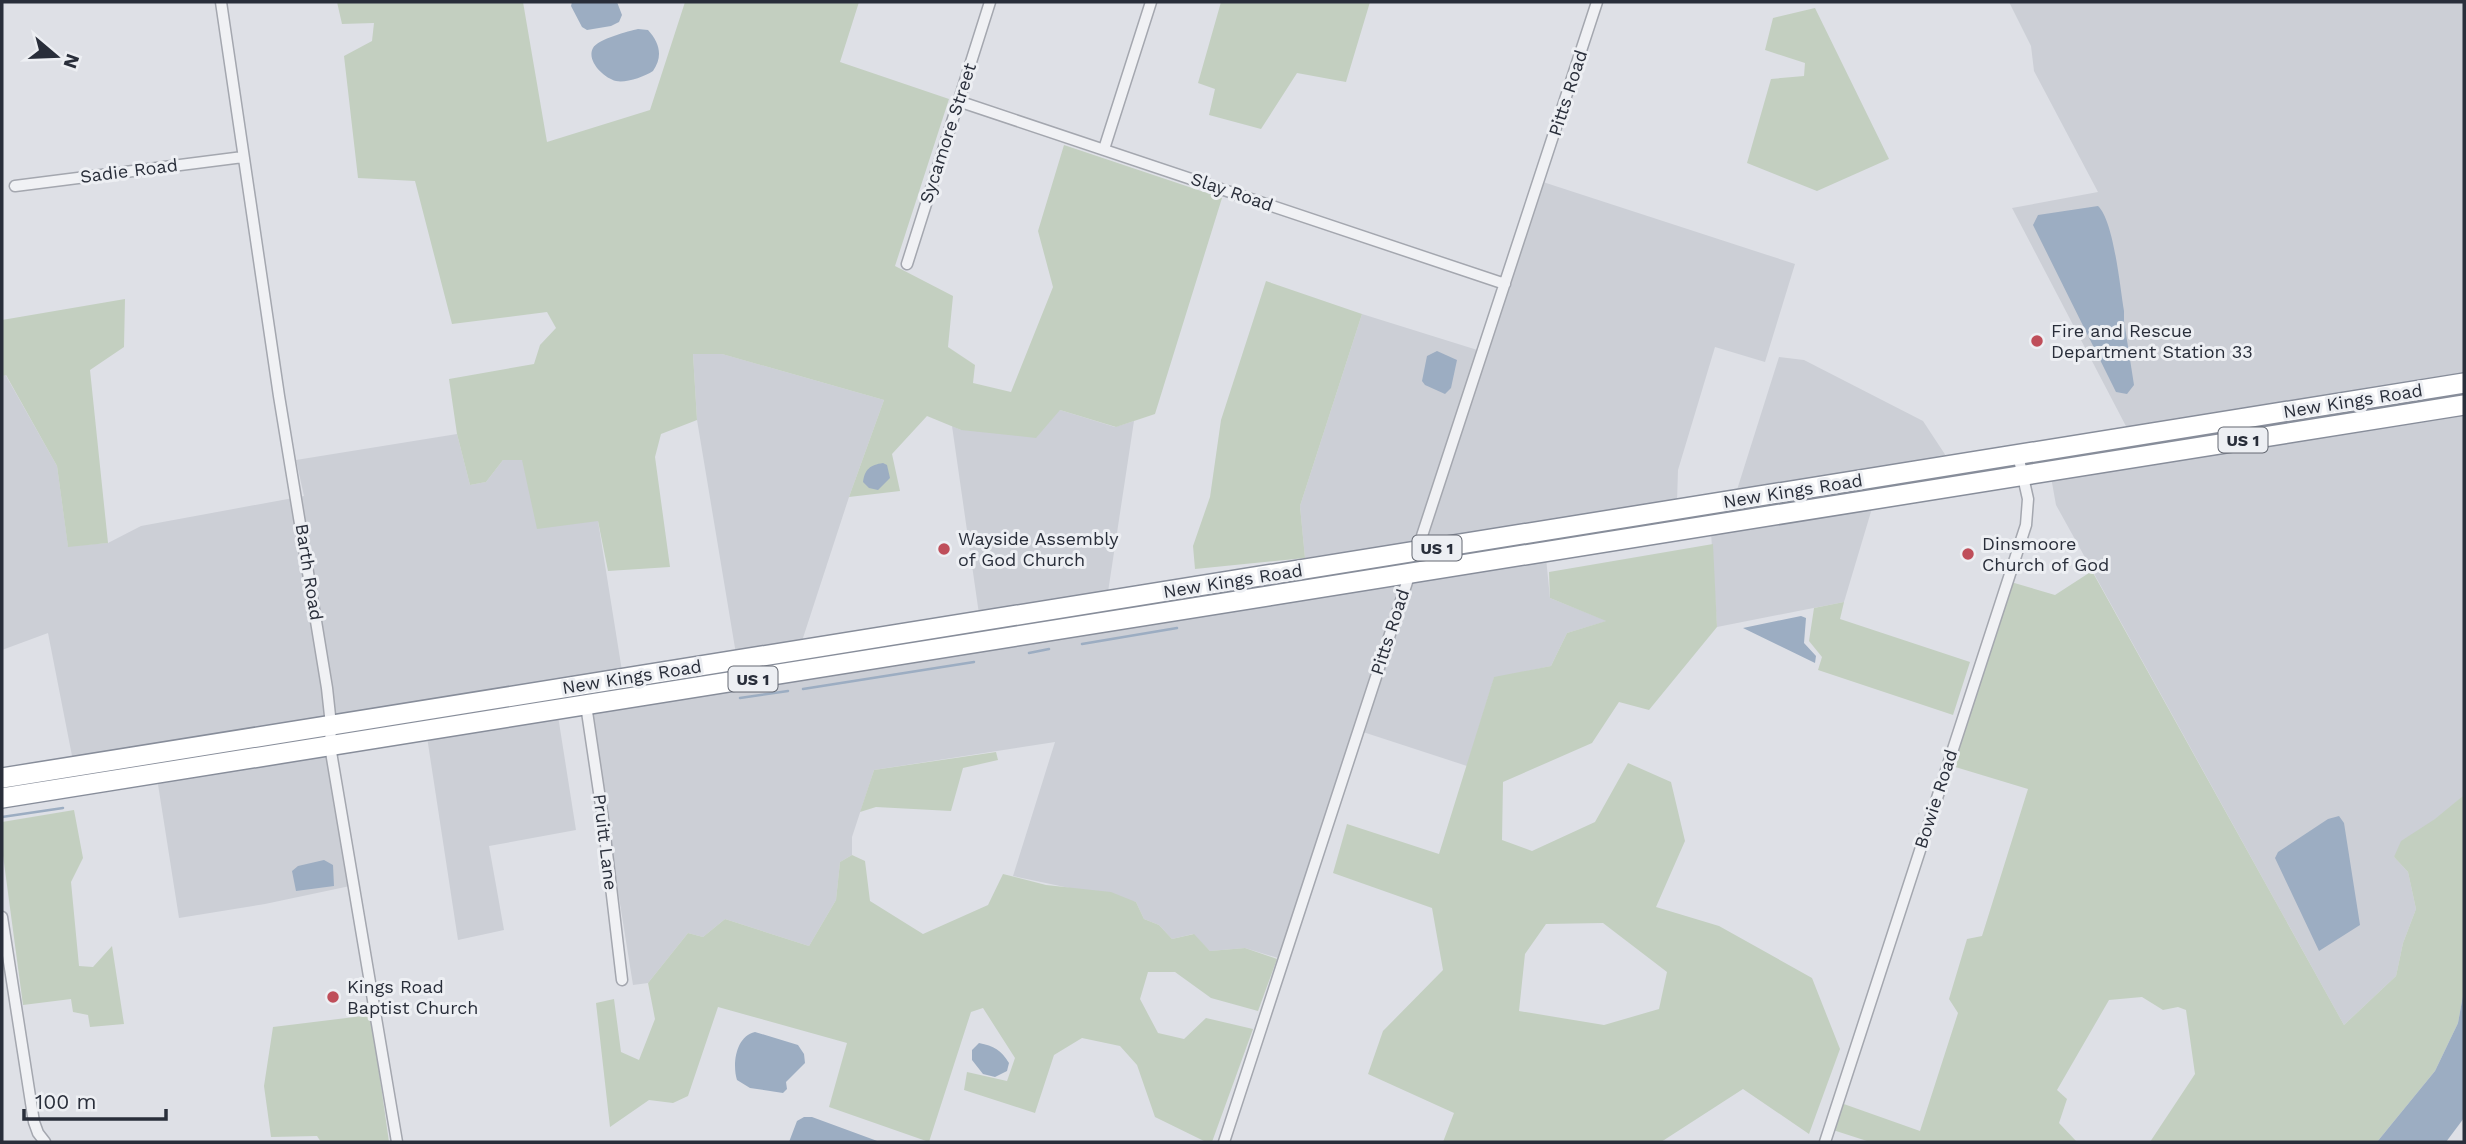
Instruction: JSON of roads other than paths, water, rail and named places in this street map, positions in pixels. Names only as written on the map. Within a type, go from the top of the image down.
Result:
[{"type":"highway","name":"New Kings Road","points":[[2,778],[2464,383]]},
{"type":"highway","name":"New Kings Road","points":[[2,798],[2464,405]]},
{"type":"street","name":"Barth Road","points":[[221,2],[331,725],[330,746],[397,1142]]},
{"type":"street","name":"Sycamore Street","points":[[907,264],[990,2]]},
{"type":"street","points":[[1104,149],[1151,2]]},
{"type":"street","name":"Pitts Road","points":[[1224,1142],[1597,2]]},
{"type":"street","name":"Slay Road","points":[[958,101],[1505,284]]},
{"type":"street","name":"Sadie Road","points":[[15,186],[243,157]]},
{"type":"street","points":[[2097,442],[2104,462]]},
{"type":"street","name":"Bowie Road","points":[[1825,1142],[2026,525],[2028,499],[2018,455]]},
{"type":"street","points":[[1720,503],[1724,523]]},
{"type":"street","points":[[1051,610],[1055,631]]},
{"type":"street","points":[[691,667],[695,688]]},
{"type":"street","name":"Pruitt Lane","points":[[586,705],[622,980]]},
{"type":"street","points":[[2,917],[32,1109],[38,1133],[45,1142]]},
{"type":"water","points":[[572,2],[617,2],[622,15],[619,22],[611,26],[587,30],[582,27],[571,6]]},
{"type":"water","points":[[638,29],[648,30],[657,45],[659,55],[653,71],[625,81],[616,81],[606,76],[594,63],[591,53],[593,48],[607,39]]},
{"type":"water","points":[[2098,206],[2108,226],[2118,272],[2134,385],[2127,394],[2116,392],[2033,225],[2038,215]]},
{"type":"water","points":[[1437,351],[1457,360],[1451,388],[1445,394],[1422,381],[1427,356]]},
{"type":"water","points":[[883,463],[887,465],[890,478],[878,490],[869,488],[863,482],[865,474],[871,466]]},
{"type":"water","points":[[1801,616],[1806,618],[1804,643],[1816,656],[1815,663],[1743,628]]},
{"type":"water","points":[[2339,816],[2344,823],[2360,925],[2319,951],[2275,858],[2278,852],[2328,819]]},
{"type":"water","points":[[324,860],[333,865],[334,886],[296,891],[292,871],[298,866]]},
{"type":"water","points":[[2464,990],[2464,1118],[2446,1142],[2377,1142],[2435,1071],[2458,1023]]},
{"type":"water","points":[[755,1032],[798,1045],[804,1054],[805,1063],[786,1082],[787,1089],[783,1093],[750,1088],[737,1080],[737,1051],[743,1039]]},
{"type":"water","points":[[979,1043],[993,1047],[1003,1055],[1009,1063],[1007,1071],[995,1077],[983,1074],[972,1060],[972,1050]]},
{"type":"water","points":[[812,1117],[880,1142],[789,1142],[797,1121]]},
{"type":"waterway","points":[[1082,644],[1177,628]]},
{"type":"waterway","points":[[1029,653],[1049,649]]},
{"type":"waterway","points":[[803,689],[974,662]]},
{"type":"waterway","points":[[740,698],[788,691]]},
{"type":"waterway","points":[[2,817],[63,808]]},
{"type":"place","name":"Fire and Rescue Department Station 33","points":[[2037,341]]},
{"type":"place","name":"Wayside Assembly of God Church","points":[[944,549]]},
{"type":"place","name":"Dinsmoore Church of God","points":[[1968,554]]},
{"type":"place","name":"Kings Road Baptist Church","points":[[333,997]]}]
